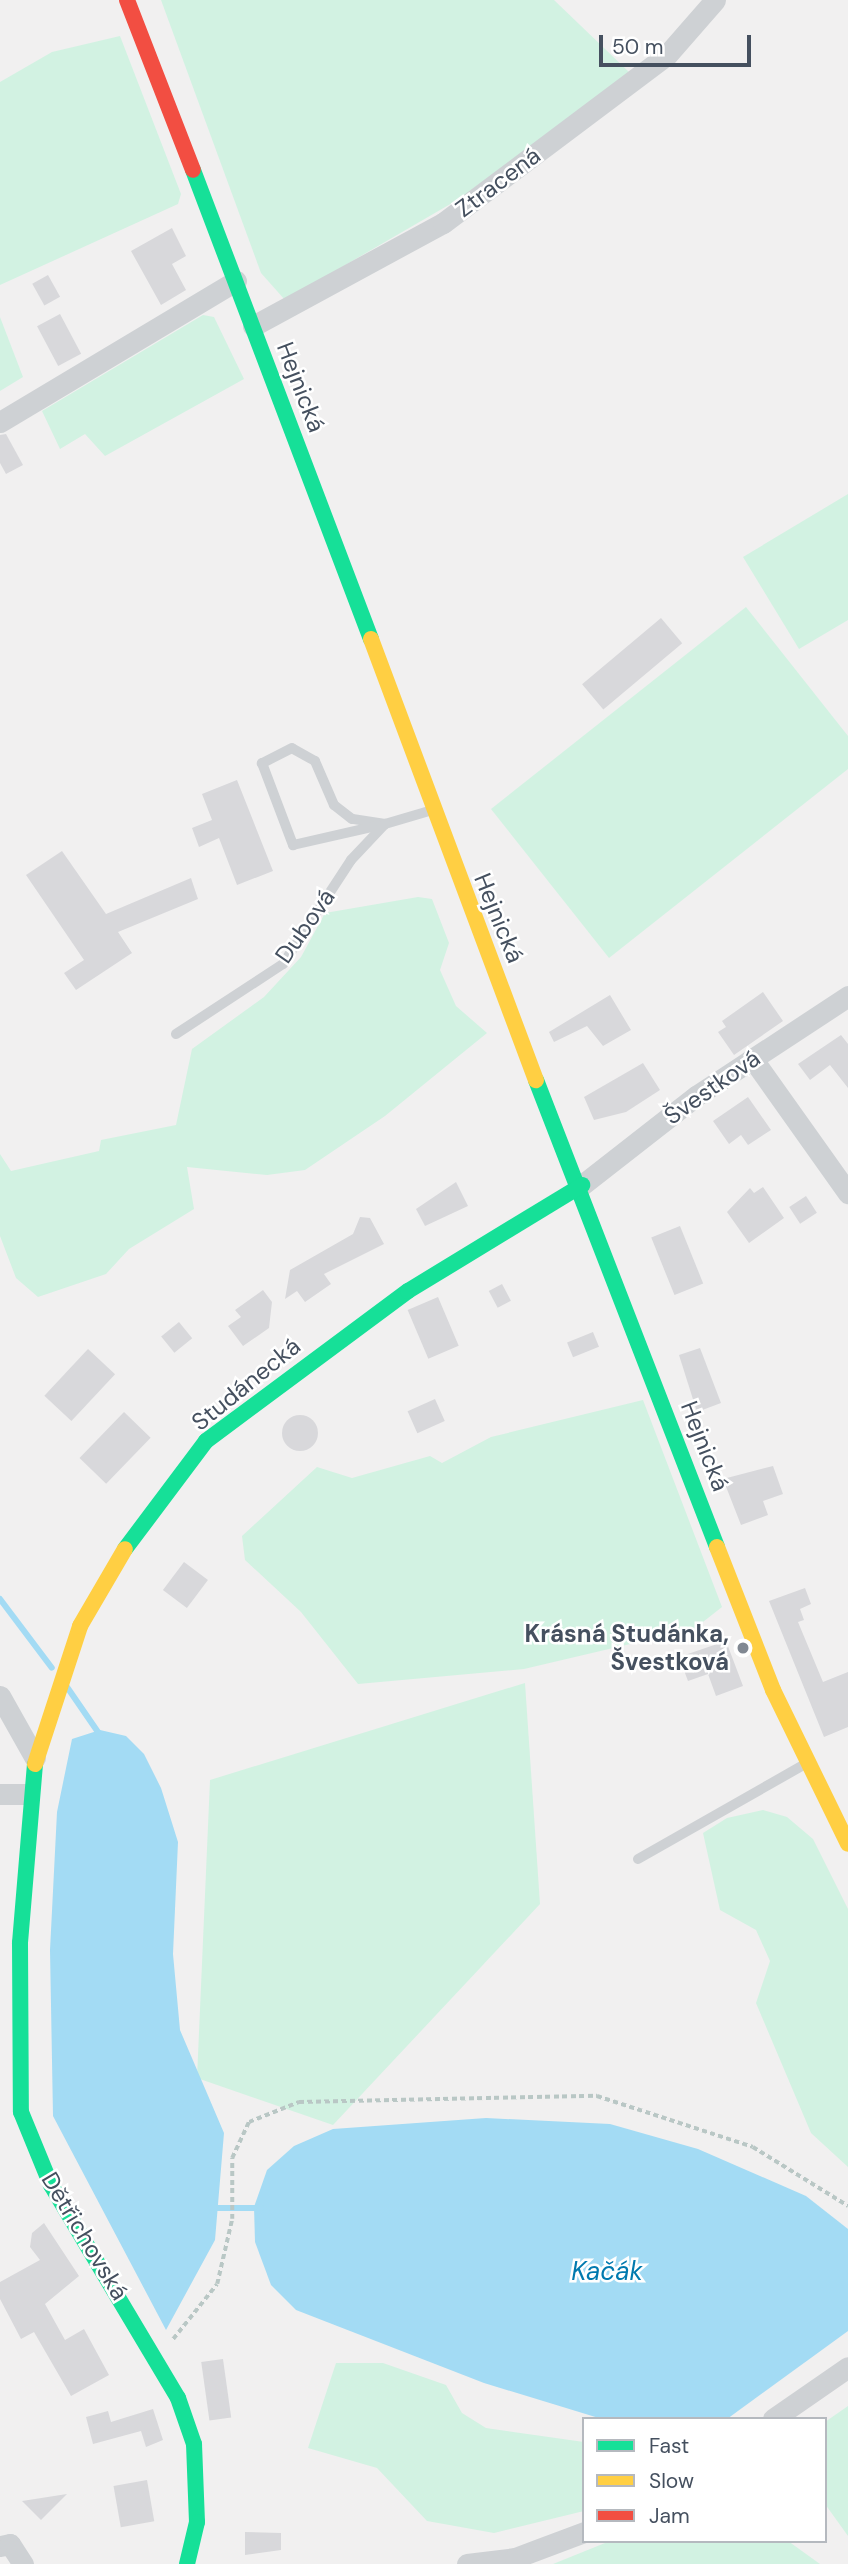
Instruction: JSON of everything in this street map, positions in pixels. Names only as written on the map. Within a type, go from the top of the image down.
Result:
[{"type":"main road","name":"Hejnická","points":[[127,0],[253,326],[431,811],[582,1185],[773,1690],[848,1844]]},
{"type":"main road","name":"Studánecká","points":[[35,1758],[80,1626],[133,1535],[206,1441],[408,1291],[510,1234],[582,1185]]},
{"type":"main road","name":"Dětřichovská","points":[[35,1758],[28,1794],[20,1943],[22,2112],[51,2185],[155,2354],[194,2444],[197,2522],[187,2564]]},
{"type":"street","name":"Ztracená","points":[[253,326],[443,223],[667,55],[715,0]]},
{"type":"street","points":[[0,422],[236,282]]},
{"type":"street","name":"Švestková","points":[[582,1185],[752,1058],[848,996]]},
{"type":"street","points":[[752,1058],[848,1193]]},
{"type":"street","points":[[0,1696],[35,1758]]},
{"type":"street","points":[[0,1794],[28,1794]]},
{"type":"street","points":[[0,2102],[22,2112]]},
{"type":"street","points":[[776,2417],[848,2367]]},
{"type":"street","points":[[467,2564],[515,2558],[582,2533]]},
{"type":"street","points":[[3,2540],[23,2564]]},
{"type":"lane","points":[[384,824],[352,819],[334,805],[315,761],[292,748],[262,763],[293,845],[384,824],[431,811]]},
{"type":"lane","name":"Dubová","points":[[176,1034],[283,964],[351,860],[384,824]]},
{"type":"lane","points":[[638,1859],[808,1763]]},
{"type":"path","points":[[155,2354],[179,2334],[217,2284],[232,2219],[232,2158],[249,2122],[299,2102],[597,2096],[753,2147],[848,2206]]},
{"type":"green space","points":[[161,0],[554,0],[630,73],[459,199],[285,300],[261,273]]},
{"type":"green space","points":[[120,36],[181,194],[178,204],[0,285],[0,82],[52,52]]},
{"type":"green space","points":[[203,315],[214,317],[244,379],[105,456],[85,434],[60,449],[42,411]]},
{"type":"green space","points":[[0,317],[23,377],[0,391]]},
{"type":"green space","points":[[848,494],[848,620],[799,649],[743,557]]},
{"type":"green space","points":[[746,607],[848,736],[848,769],[609,958],[491,809]]},
{"type":"green space","points":[[418,897],[432,899],[449,943],[440,970],[456,1006],[487,1033],[385,1116],[305,1170],[267,1175],[187,1167],[194,1209],[129,1249],[106,1274],[38,1297],[16,1278],[0,1236],[0,1154],[11,1171],[99,1151],[101,1140],[176,1125],[192,1049],[264,997],[301,957],[325,913]]},
{"type":"green space","points":[[643,1400],[722,1607],[694,1629],[524,1669],[358,1684],[301,1612],[245,1560],[242,1536],[317,1467],[352,1478],[430,1456],[442,1463],[491,1437]]},
{"type":"green space","points":[[525,1683],[540,1904],[333,2125],[197,2078],[210,1780]]},
{"type":"green space","points":[[763,1810],[787,1817],[813,1839],[848,1909],[848,2167],[811,2133],[756,2003],[770,1961],[756,1930],[720,1910],[703,1833],[727,1818]]},
{"type":"green space","points":[[336,2363],[383,2363],[446,2385],[462,2413],[486,2428],[582,2442],[582,2511],[494,2533],[427,2521],[377,2468],[308,2448]]},
{"type":"green space","points":[[848,2406],[848,2536],[827,2507],[827,2421]]},
{"type":"green space","points":[[605,2543],[791,2543],[820,2564],[553,2564]]},
{"type":"water","points":[[100,1730],[126,1736],[144,1754],[161,1788],[178,1842],[173,1954],[180,2030],[224,2133],[215,2240],[166,2330],[53,2116],[50,1950],[57,1812],[72,1739]]},
{"type":"water","name":"Kačák","points":[[486,2118],[610,2124],[698,2149],[806,2196],[848,2229],[848,2331],[730,2417],[595,2417],[484,2383],[296,2310],[271,2285],[255,2242],[254,2207],[267,2170],[294,2146],[333,2129]]},
{"type":"building","points":[[172,228],[186,256],[172,264],[186,290],[161,305],[131,251]]},
{"type":"building","points":[[48,275],[60,297],[44,306],[32,284]]},
{"type":"building","points":[[60,314],[81,354],[58,366],[37,326]]},
{"type":"building","points":[[6,434],[23,465],[6,474],[0,463],[0,435]]},
{"type":"building","points":[[661,618],[682,643],[603,709],[582,684]]},
{"type":"building","points":[[237,780],[273,871],[237,885],[219,838],[199,847],[192,828],[212,820],[202,794]]},
{"type":"building","points":[[62,851],[106,914],[191,878],[198,899],[118,932],[132,953],[76,990],[64,973],[84,960],[26,875]]},
{"type":"building","points":[[763,992],[783,1021],[734,1055],[718,1032],[726,1027],[722,1021]]},
{"type":"building","points":[[610,995],[631,1030],[603,1046],[587,1026],[554,1042],[549,1032]]},
{"type":"building","points":[[841,1035],[848,1044],[848,1088],[830,1065],[810,1080],[798,1064]]},
{"type":"building","points":[[643,1063],[660,1090],[626,1112],[594,1120],[584,1097]]},
{"type":"building","points":[[748,1097],[771,1130],[748,1145],[741,1135],[729,1144],[713,1121]]},
{"type":"building","points":[[456,1182],[468,1206],[425,1226],[416,1209]]},
{"type":"building","points":[[763,1187],[784,1218],[749,1243],[727,1212],[750,1188],[754,1193]]},
{"type":"building","points":[[806,1196],[817,1213],[800,1224],[789,1207]]},
{"type":"building","points":[[360,1217],[370,1218],[384,1244],[324,1274],[331,1284],[305,1302],[297,1291],[285,1299],[290,1270],[353,1234]]},
{"type":"building","points":[[680,1226],[703,1283],[674,1295],[651,1238]]},
{"type":"building","points":[[502,1284],[511,1301],[498,1308],[489,1291]]},
{"type":"building","points":[[263,1290],[272,1302],[269,1328],[243,1346],[228,1326],[241,1317],[235,1310]]},
{"type":"building","points":[[438,1297],[459,1346],[428,1359],[408,1310]]},
{"type":"building","points":[[179,1322],[192,1338],[174,1353],[161,1336]]},
{"type":"building","points":[[593,1332],[599,1347],[573,1357],[567,1342]]},
{"type":"building","points":[[700,1348],[721,1403],[697,1412],[679,1355]]},
{"type":"building","points":[[88,1349],[115,1374],[71,1421],[44,1396]]},
{"type":"building","points":[[435,1399],[445,1421],[417,1433],[408,1411]]},
{"type":"building","points":[[124,1412],[151,1438],[106,1484],[80,1458]]},
{"type":"building","points":[[300,1415],[312,1421],[318,1433],[312,1445],[300,1451],[288,1445],[282,1433],[288,1421]]},
{"type":"building","points":[[773,1466],[783,1494],[763,1501],[768,1515],[741,1525],[723,1479]]},
{"type":"building","points":[[184,1562],[208,1580],[187,1608],[163,1590]]},
{"type":"building","points":[[805,1588],[811,1604],[800,1609],[804,1620],[798,1622],[823,1682],[848,1672],[848,1727],[824,1737],[769,1601]]},
{"type":"building","points":[[726,1641],[743,1686],[716,1696],[708,1674],[688,1681],[679,1657]]},
{"type":"building","points":[[44,2223],[79,2276],[45,2304],[65,2340],[84,2329],[109,2375],[71,2396],[34,2332],[21,2339],[0,2299],[0,2282],[40,2260],[30,2247],[32,2233]]},
{"type":"building","points":[[223,2359],[231,2417],[209,2420],[201,2362]]},
{"type":"building","points":[[153,2409],[163,2440],[146,2447],[141,2431],[93,2444],[86,2417],[108,2411],[111,2422]]},
{"type":"building","points":[[147,2480],[154,2521],[121,2527],[114,2486]]},
{"type":"building","points":[[67,2494],[41,2520],[22,2501]]},
{"type":"building","points":[[245,2532],[281,2533],[281,2550],[245,2555]]},
{"type":"waterway","points":[[0,1599],[52,1668]]},
{"type":"waterway","points":[[67,1687],[100,1735]]},
{"type":"waterway","points":[[213,2208],[261,2208]]},
{"type":"traffic: fast","points":[[193,170],[371,639]]},
{"type":"traffic: fast","points":[[536,1080],[717,1547]]},
{"type":"traffic: fast","points":[[125,1549],[206,1441],[408,1291],[582,1185]]},
{"type":"traffic: fast","points":[[35,1764],[20,1943],[21,2112],[51,2185],[178,2398],[194,2444],[197,2522],[187,2564]]},
{"type":"traffic: slow","points":[[371,639],[536,1080]]},
{"type":"traffic: slow","points":[[717,1547],[773,1690],[848,1844]]},
{"type":"traffic: slow","points":[[35,1764],[80,1626],[125,1549]]},
{"type":"traffic: jam","points":[[127,0],[193,170]]},
{"type":"place","name":"Krásná Studánka, Švestková","points":[[743,1648]]}]
